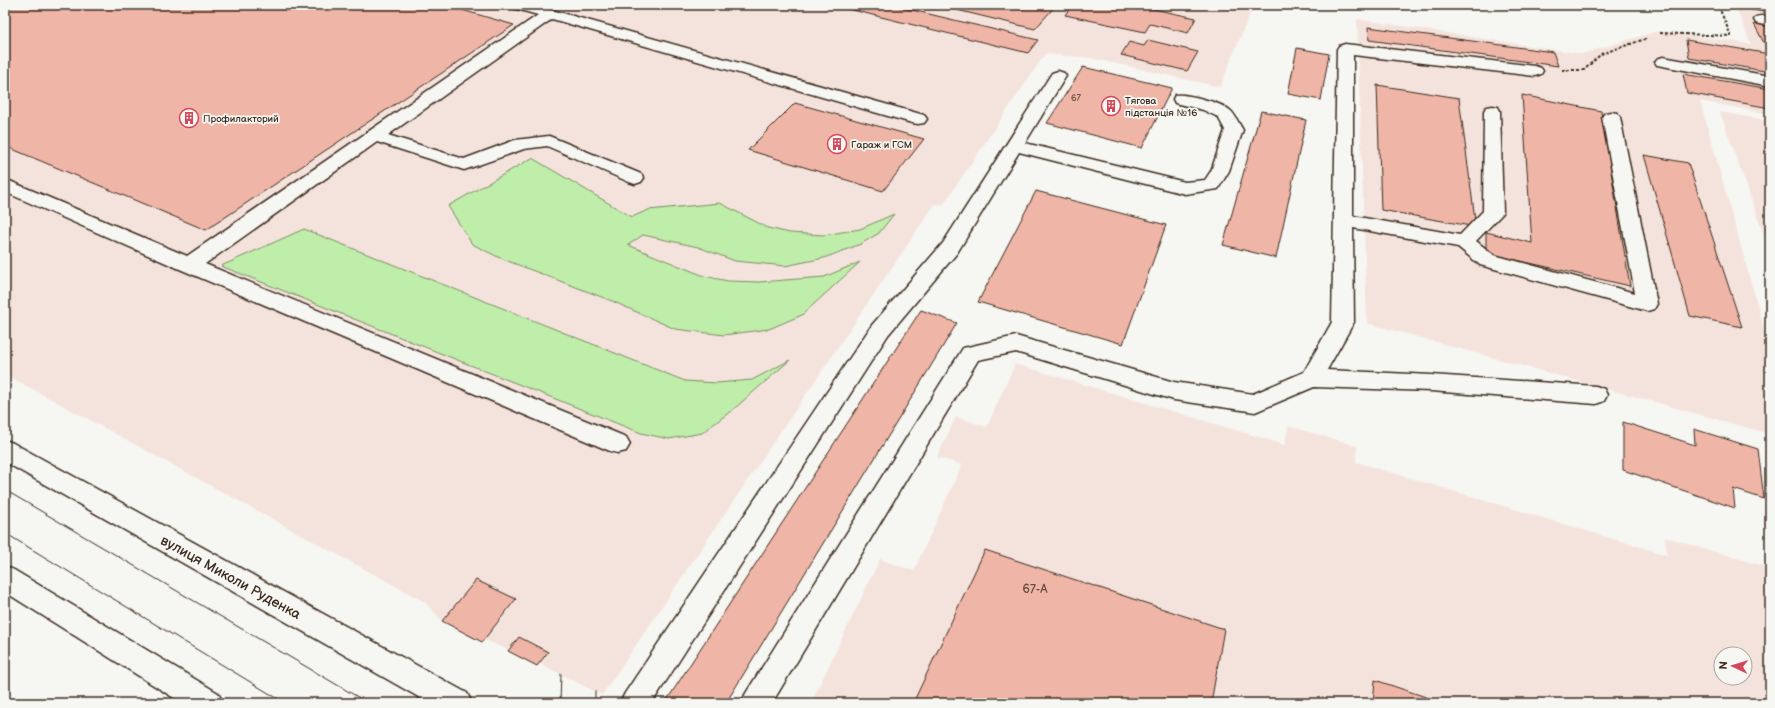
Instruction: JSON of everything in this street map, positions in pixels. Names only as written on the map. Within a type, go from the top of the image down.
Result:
[{"type":"street","points":[[518,5],[918,119]]},
{"type":"street","points":[[189,265],[550,14]]},
{"type":"street","points":[[1312,378],[1343,322],[1345,49],[1535,71]]},
{"type":"street","points":[[1663,62],[1770,81]]},
{"type":"street","points":[[635,703],[880,330],[950,248],[1058,76]]},
{"type":"street","points":[[1015,146],[1185,188],[1211,185],[1220,171],[1234,130],[1225,114],[1209,106],[1181,99]]},
{"type":"street","points":[[1464,242],[1493,213],[1492,111]]},
{"type":"street","points":[[1344,220],[1464,242],[1487,260],[1647,304],[1610,117]]},
{"type":"street","points":[[375,136],[464,165],[521,144],[549,141],[635,178]]},
{"type":"street","points":[[5,185],[189,265],[618,444]]},
{"type":"street","points":[[756,703],[971,354],[1016,344],[1174,391],[1255,403],[1312,378],[1431,383],[1596,395]]},
{"type":"street","name":"вулиця Миколи Руденка","points":[[5,450],[457,703]]},
{"type":"street","points":[[5,578],[208,703]]},
{"type":"path","points":[[1657,34],[1664,32],[1731,36],[1718,5]]},
{"type":"path","points":[[1535,71],[1584,70],[1601,54],[1650,37]]},
{"type":"shaded area","points":[[5,5],[1234,5],[1252,9],[1220,87],[1091,58],[1045,54],[943,205],[935,204],[602,695],[540,664],[442,621],[425,602],[5,374]]},
{"type":"shaded area","points":[[1735,5],[1770,5],[1770,114],[1700,101],[1770,350],[1770,434],[1367,323],[1357,19],[1582,54],[1658,31],[1751,44]]},
{"type":"shaded area","points":[[1720,112],[1770,121],[1770,251]]},
{"type":"shaded area","points":[[1015,364],[1285,445],[1288,426],[1357,446],[1356,462],[1667,555],[1665,537],[1770,568],[1770,703],[811,703],[880,559],[914,571],[962,465],[937,457],[956,417],[987,427]]},
{"type":"green space","points":[[532,158],[632,217],[648,210],[720,203],[768,228],[790,233],[824,235],[860,229],[894,214],[879,233],[861,244],[824,258],[785,266],[735,261],[698,247],[643,235],[628,245],[704,276],[728,281],[759,282],[824,277],[860,262],[802,315],[769,329],[724,335],[675,329],[612,301],[500,258],[472,244],[448,206]]},
{"type":"green space","points":[[304,229],[685,381],[717,383],[752,380],[790,360],[735,408],[702,433],[669,439],[641,433],[221,266]]},
{"type":"building","name":"Профилакторий","points":[[5,5],[445,5],[514,25],[206,230],[5,146]]},
{"type":"building","points":[[832,5],[891,5],[1038,40],[1028,53]]},
{"type":"building","points":[[936,5],[1056,5],[1035,29]]},
{"type":"building","points":[[1072,5],[1134,5],[1196,18],[1188,33],[1150,24],[1145,32],[1065,15]]},
{"type":"building","points":[[1735,5],[1770,5],[1770,13],[1736,7]]},
{"type":"building","points":[[1754,24],[1770,26],[1770,44],[1764,43]]},
{"type":"building","points":[[1368,27],[1553,52],[1558,66],[1369,40]]},
{"type":"building","points":[[1148,40],[1198,52],[1187,71],[1121,55],[1129,42],[1144,46]]},
{"type":"building","points":[[1686,40],[1770,54],[1770,72],[1689,58]]},
{"type":"building","points":[[1297,48],[1329,54],[1321,100],[1288,94]]},
{"type":"building","name":"Тягова пiдстанцiя №16","points":[[1083,67],[1172,88],[1142,148],[1047,123]]},
{"type":"building","points":[[1683,74],[1770,89],[1770,108],[1687,93]]},
{"type":"building","points":[[1377,85],[1459,98],[1476,227],[1381,210]]},
{"type":"building","points":[[1522,95],[1601,111],[1630,286],[1486,253],[1486,232],[1532,243]]},
{"type":"building","name":"Гараж и ГСМ","points":[[795,103],[924,139],[883,191],[748,150]]},
{"type":"building","points":[[1261,111],[1306,120],[1276,258],[1223,245]]},
{"type":"building","points":[[1644,155],[1688,163],[1742,327],[1690,316]]},
{"type":"building","points":[[1036,191],[1166,225],[1123,344],[978,302]]},
{"type":"building","points":[[921,310],[957,323],[726,703],[665,703]]},
{"type":"building","points":[[1623,422],[1695,445],[1694,429],[1758,449],[1764,499],[1733,489],[1735,508],[1623,470]]},
{"type":"building","points":[[985,550],[1224,629],[1211,703],[913,703]]},
{"type":"building","points":[[476,580],[516,599],[482,642],[442,621]]},
{"type":"building","points":[[519,637],[548,652],[537,666],[508,651]]},
{"type":"building","points":[[1375,680],[1444,703],[1373,703]]},
{"type":"tram line","points":[[5,490],[368,703]]},
{"type":"tram line","points":[[5,533],[285,703]]},
{"type":"tram line","points":[[560,703],[561,674]]},
{"type":"tram line","points":[[595,691],[595,703]]},
{"type":"place","name":"Тягова пiдстанцiя №16","points":[[1111,106]]},
{"type":"place","name":"Профилакторий","points":[[189,118]]},
{"type":"place","name":"Гараж и ГСМ","points":[[837,144]]}]
